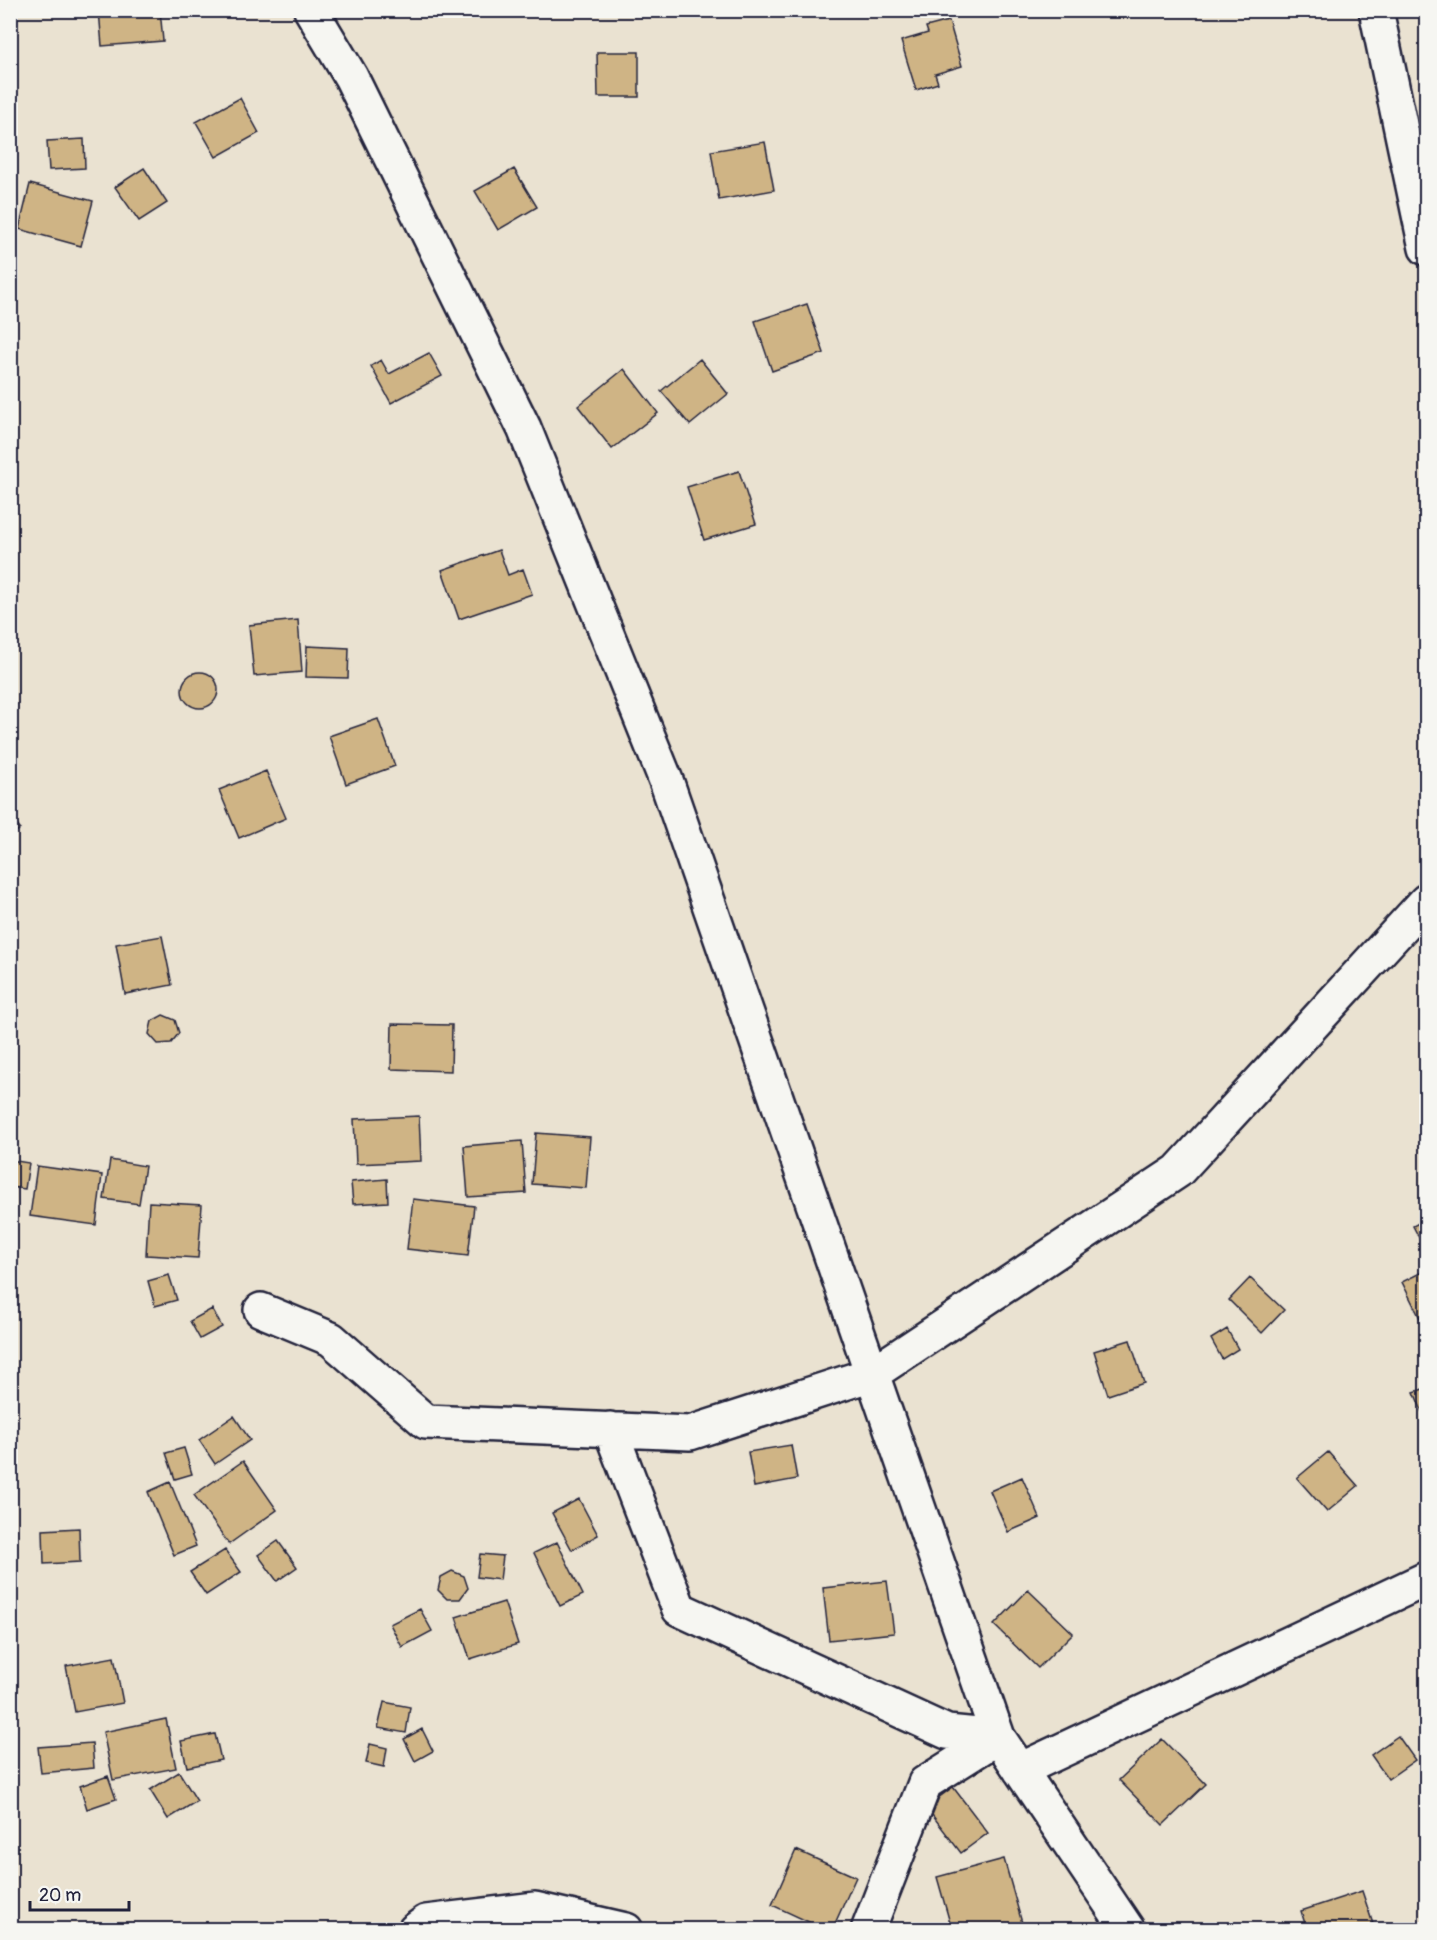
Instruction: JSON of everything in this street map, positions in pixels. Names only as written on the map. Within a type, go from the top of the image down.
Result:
[{"type":"street","points":[[311,10],[351,77],[524,428],[667,783],[998,1737],[1128,1929]]},
{"type":"street","points":[[1376,10],[1426,248]]},
{"type":"street","points":[[261,1310],[331,1339],[426,1422],[690,1433],[872,1374],[1178,1171],[1426,901]]},
{"type":"street","points":[[610,1430],[679,1609],[947,1732],[998,1737]]},
{"type":"street","points":[[1020,1770],[1426,1579]]},
{"type":"street","points":[[868,1929],[925,1783],[998,1737]]},
{"type":"street","points":[[415,1929],[426,1922],[535,1909],[626,1929]]},
{"type":"building","points":[[99,10],[160,10],[163,41],[102,46]]},
{"type":"building","points":[[949,21],[962,66],[935,74],[938,83],[916,90],[901,41],[928,33],[926,27]]},
{"type":"building","points":[[597,52],[639,52],[639,97],[598,97]]},
{"type":"building","points":[[240,98],[259,133],[216,157],[196,122]]},
{"type":"building","points":[[84,139],[85,168],[49,170],[47,141]]},
{"type":"building","points":[[765,142],[774,190],[719,200],[711,151]]},
{"type":"building","points":[[144,168],[167,203],[139,221],[115,187]]},
{"type":"building","points":[[514,169],[537,207],[498,230],[475,191]]},
{"type":"building","points":[[30,184],[93,201],[81,246],[19,229]]},
{"type":"building","points":[[807,304],[824,353],[772,371],[755,321]]},
{"type":"building","points":[[429,353],[442,376],[391,403],[371,366],[381,360],[389,374]]},
{"type":"building","points":[[700,359],[728,394],[690,425],[661,391]]},
{"type":"building","points":[[624,369],[658,413],[612,449],[578,406]]},
{"type":"building","points":[[739,471],[756,524],[704,540],[687,487]]},
{"type":"building","points":[[499,550],[508,575],[523,569],[532,594],[459,619],[442,570]]},
{"type":"building","points":[[298,620],[302,672],[254,676],[249,625]]},
{"type":"building","points":[[307,646],[349,648],[348,678],[306,677]]},
{"type":"building","points":[[200,672],[213,677],[218,690],[213,703],[200,708],[187,703],[182,690],[187,677]]},
{"type":"building","points":[[378,719],[395,766],[346,784],[329,736]]},
{"type":"building","points":[[266,771],[286,818],[239,838],[219,790]]},
{"type":"building","points":[[10,815],[20,829],[10,836]]},
{"type":"building","points":[[162,936],[172,985],[125,994],[116,944]]},
{"type":"building","points":[[163,1015],[175,1020],[179,1033],[171,1043],[158,1044],[149,1034],[152,1021]]},
{"type":"building","points":[[392,1024],[452,1025],[451,1071],[391,1069]]},
{"type":"building","points":[[419,1116],[421,1161],[356,1164],[354,1119]]},
{"type":"building","points":[[536,1133],[590,1137],[586,1188],[532,1184]]},
{"type":"building","points":[[522,1141],[526,1193],[468,1197],[464,1146]]},
{"type":"building","points":[[10,1160],[29,1163],[25,1189],[10,1187]]},
{"type":"building","points":[[110,1160],[145,1166],[139,1204],[104,1199]]},
{"type":"building","points":[[37,1166],[102,1175],[96,1225],[30,1216]]},
{"type":"building","points":[[387,1179],[388,1202],[353,1204],[351,1182]]},
{"type":"building","points":[[413,1199],[474,1206],[468,1256],[407,1249]]},
{"type":"building","points":[[149,1202],[202,1205],[198,1258],[146,1255]]},
{"type":"building","points":[[1426,1219],[1426,1245],[1424,1247],[1413,1226]]},
{"type":"building","points":[[1426,1270],[1426,1325],[1424,1326],[1402,1282]]},
{"type":"building","points":[[169,1275],[177,1300],[155,1306],[148,1281]]},
{"type":"building","points":[[1250,1278],[1284,1310],[1262,1333],[1229,1300]]},
{"type":"building","points":[[212,1309],[222,1327],[200,1339],[190,1321]]},
{"type":"building","points":[[1227,1329],[1238,1349],[1222,1359],[1211,1339]]},
{"type":"building","points":[[1130,1340],[1144,1383],[1108,1395],[1094,1351]]},
{"type":"building","points":[[1426,1388],[1426,1410],[1422,1411],[1414,1392]]},
{"type":"building","points":[[234,1416],[250,1440],[215,1464],[199,1440]]},
{"type":"building","points":[[791,1445],[797,1479],[754,1487],[748,1452]]},
{"type":"building","points":[[184,1448],[192,1474],[175,1479],[166,1453]]},
{"type":"building","points":[[1328,1452],[1358,1486],[1327,1512],[1297,1478]]},
{"type":"building","points":[[243,1461],[277,1510],[229,1544],[194,1495]]},
{"type":"building","points":[[1022,1477],[1040,1518],[1008,1532],[990,1491]]},
{"type":"building","points":[[170,1482],[196,1546],[174,1555],[148,1492]]},
{"type":"building","points":[[579,1499],[598,1535],[572,1550],[552,1513]]},
{"type":"building","points":[[79,1528],[80,1562],[44,1564],[43,1530]]},
{"type":"building","points":[[278,1541],[297,1567],[277,1581],[258,1555]]},
{"type":"building","points":[[557,1542],[583,1595],[560,1606],[534,1553]]},
{"type":"building","points":[[225,1550],[241,1572],[206,1595],[190,1572]]},
{"type":"building","points":[[480,1554],[503,1556],[500,1580],[477,1577]]},
{"type":"building","points":[[452,1571],[464,1576],[468,1588],[460,1599],[447,1599],[438,1590],[441,1577]]},
{"type":"building","points":[[887,1581],[894,1633],[829,1640],[823,1588]]},
{"type":"building","points":[[1028,1590],[1073,1633],[1038,1668],[994,1625]]},
{"type":"building","points":[[504,1602],[518,1644],[470,1659],[456,1617]]},
{"type":"building","points":[[420,1609],[432,1631],[402,1647],[390,1624]]},
{"type":"building","points":[[114,1657],[123,1703],[75,1712],[66,1666]]},
{"type":"building","points":[[384,1702],[410,1707],[406,1733],[378,1728]]},
{"type":"building","points":[[166,1719],[176,1768],[113,1780],[103,1732]]},
{"type":"building","points":[[422,1729],[433,1751],[415,1761],[404,1739]]},
{"type":"building","points":[[215,1734],[221,1760],[187,1767],[181,1741]]},
{"type":"building","points":[[1398,1736],[1415,1760],[1388,1779],[1371,1755]]},
{"type":"building","points":[[1162,1739],[1206,1784],[1163,1825],[1119,1780]]},
{"type":"building","points":[[92,1743],[94,1768],[41,1773],[38,1747]]},
{"type":"building","points":[[370,1744],[387,1748],[384,1767],[366,1763]]},
{"type":"building","points":[[179,1772],[197,1801],[168,1819],[150,1790]]},
{"type":"building","points":[[108,1776],[116,1799],[87,1809],[80,1786]]},
{"type":"building","points":[[953,1787],[988,1833],[961,1853],[926,1807]]},
{"type":"building","points":[[796,1850],[856,1877],[832,1930],[826,1930],[772,1905]]},
{"type":"building","points":[[1004,1859],[1022,1923],[999,1930],[952,1930],[937,1877]]},
{"type":"building","points":[[1362,1891],[1375,1930],[1307,1930],[1301,1911]]}]
